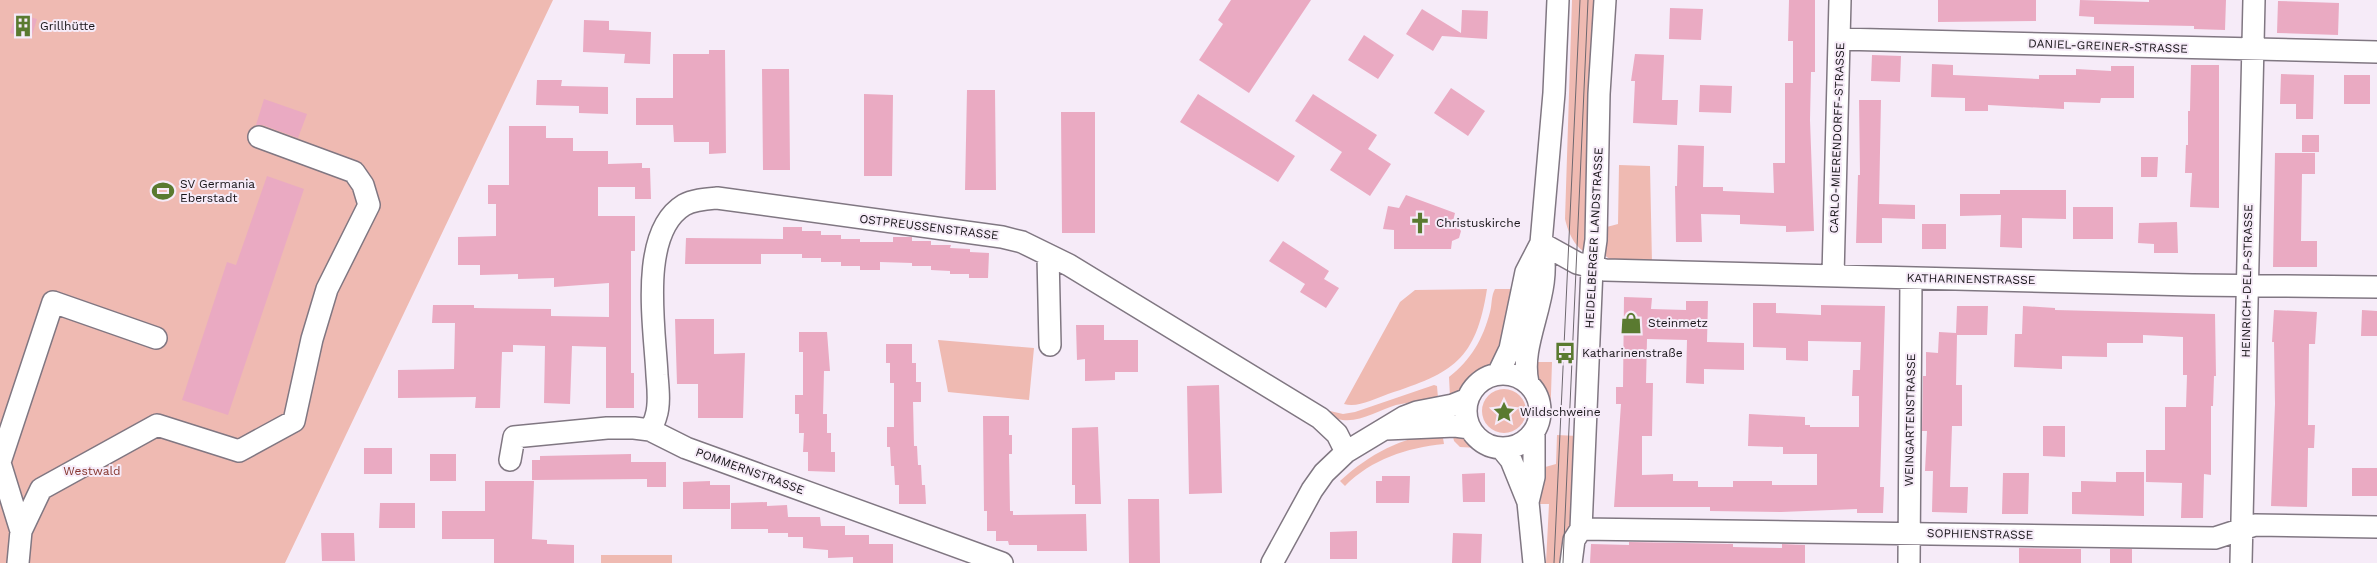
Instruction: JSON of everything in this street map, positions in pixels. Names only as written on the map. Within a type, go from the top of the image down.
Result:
[{"type":"street","points":[[1528,383],[1527,356],[1545,265],[1541,243],[1554,92],[1558,0]]},
{"type":"street","name":"HEIDELBERGER LANDSTRASSE","points":[[1572,563],[1574,540],[1581,529],[1592,268],[1596,240],[1605,0]]},
{"type":"street","name":"CARLO-MIERENDORFF-STRASSE","points":[[1833,276],[1840,0]]},
{"type":"street","name":"HEINRICH-DELP-STRASSE","points":[[2241,563],[2254,0]]},
{"type":"street","name":"DANIEL-GREINER-STRASSE","points":[[1839,39],[2377,52]]},
{"type":"street","points":[[18,563],[21,531],[42,489],[157,425],[238,451],[294,421],[312,339],[327,289],[369,205],[363,185],[354,172],[259,137]]},
{"type":"street","name":"OSTPREUSSENSTRASSE","points":[[650,430],[657,415],[658,396],[654,311],[654,259],[660,239],[672,215],[685,205],[702,199],[717,198],[1002,237],[1022,242],[1048,255],[1320,418],[1337,434],[1346,452]]},
{"type":"street","points":[[1498,374],[1510,349],[1526,272],[1541,243]]},
{"type":"street","name":"KATHARINENSTRASSE","points":[[1541,243],[1577,263],[1592,268],[1660,272],[2377,287]]},
{"type":"street","points":[[1048,255],[1050,345]]},
{"type":"street","name":"WEINGARTENSTRASSE","points":[[1908,563],[1911,278]]},
{"type":"street","points":[[21,531],[0,462],[53,302],[156,338]]},
{"type":"street","points":[[1498,374],[1514,376],[1528,383],[1535,392],[1540,407],[1539,423],[1534,433],[1521,444],[1502,449],[1481,441],[1470,428],[1467,419],[1468,399],[1480,382],[1498,374]]},
{"type":"street","points":[[1272,563],[1318,481],[1346,452],[1404,417],[1417,412],[1453,405],[1468,399]]},
{"type":"street","points":[[1386,429],[1455,426],[1470,428]]},
{"type":"street","name":"POMMERNSTRASSE","points":[[510,460],[514,437],[607,428],[650,430],[686,448],[978,559],[1002,563]]},
{"type":"street","points":[[1528,502],[1534,477],[1534,433]]},
{"type":"street","points":[[1502,449],[1511,460],[1528,502],[1534,563]]},
{"type":"street","name":"SOPHIENSTRASSE","points":[[1581,529],[2215,538],[2255,525],[2377,527]]},
{"type":"green space","name":"Westwald","points":[[0,0],[553,0],[285,563],[0,563]]},
{"type":"green space","points":[[1572,0],[1595,0],[1589,254],[1576,244],[1565,219]]},
{"type":"green space","points":[[1619,165],[1650,166],[1652,263],[1612,261],[1603,254],[1603,228],[1618,224]]},
{"type":"green space","points":[[1487,289],[1476,332],[1468,348],[1458,360],[1429,379],[1360,404],[1344,404],[1400,302],[1415,290]]},
{"type":"green space","points":[[1495,289],[1516,289],[1497,359],[1477,375],[1461,393],[1450,397],[1449,377],[1470,356],[1480,340],[1491,309]]},
{"type":"green space","points":[[938,340],[1034,348],[1029,400],[948,392]]},
{"type":"green space","points":[[1537,362],[1552,362],[1550,426],[1546,427],[1549,414],[1547,403],[1537,379]]},
{"type":"green space","points":[[1434,385],[1437,386],[1438,398],[1396,405],[1354,420],[1336,418],[1328,414],[1330,411],[1343,414],[1355,412]]},
{"type":"green space","points":[[1508,389],[1520,395],[1525,402],[1525,420],[1520,427],[1513,432],[1500,433],[1492,430],[1485,423],[1482,407],[1485,399],[1492,392]]},
{"type":"green space","points":[[1442,432],[1444,444],[1416,448],[1390,456],[1355,477],[1345,486],[1340,481],[1363,462],[1387,448],[1413,438]]},
{"type":"green space","points":[[1452,432],[1465,437],[1478,448],[1460,447],[1454,441]]},
{"type":"green space","points":[[1557,435],[1577,436],[1568,563],[1546,563],[1549,504],[1540,504],[1537,500],[1538,469],[1556,464]]},
{"type":"green space","points":[[601,555],[672,555],[672,563],[601,563]]},
{"type":"building","points":[[1231,0],[1311,0],[1249,93],[1199,60],[1223,24],[1218,20]]},
{"type":"building","points":[[1789,0],[1815,0],[1815,72],[1811,72],[1810,120],[1814,231],[1786,232],[1786,226],[1740,224],[1740,215],[1701,214],[1702,242],[1676,242],[1675,186],[1677,186],[1678,145],[1704,146],[1703,187],[1723,187],[1723,191],[1774,193],[1773,163],[1785,163],[1785,83],[1793,83],[1793,41],[1788,41]]},
{"type":"building","points":[[1938,0],[2036,0],[2036,21],[1938,22]]},
{"type":"building","points":[[2080,0],[2149,2],[2149,0],[2226,0],[2225,30],[2194,29],[2194,26],[2094,24],[2094,17],[2079,16]]},
{"type":"building","points":[[2278,1],[2339,3],[2338,35],[2277,33]]},
{"type":"building","points":[[1670,8],[1703,9],[1701,40],[1669,39]]},
{"type":"building","points":[[1422,9],[1461,33],[1462,10],[1488,11],[1487,39],[1442,36],[1433,51],[1406,34]]},
{"type":"building","name":"Grillhütte","points":[[16,13],[37,19],[31,39],[10,33]]},
{"type":"building","points":[[584,20],[609,21],[609,30],[651,32],[650,64],[624,63],[625,54],[583,52]]},
{"type":"building","points":[[1364,35],[1394,55],[1378,79],[1348,60]]},
{"type":"building","points":[[709,50],[725,50],[726,153],[709,154],[709,142],[674,142],[673,125],[636,125],[636,98],[673,98],[673,54],[709,54]]},
{"type":"building","points":[[1635,54],[1664,55],[1662,100],[1678,100],[1677,125],[1633,123],[1635,81],[1631,81]]},
{"type":"building","points":[[1872,55],[1901,56],[1900,82],[1871,81]]},
{"type":"building","points":[[1932,64],[1953,65],[1953,75],[2039,79],[2039,75],[2076,75],[2076,69],[2111,71],[2111,66],[2134,66],[2134,98],[2101,98],[2100,103],[2064,102],[2064,109],[1988,105],[1988,111],[1965,111],[1965,98],[1931,97]]},
{"type":"building","points":[[2191,65],[2219,65],[2219,208],[2190,207],[2192,173],[2185,173],[2186,145],[2188,145],[2188,111],[2190,111]]},
{"type":"building","points":[[762,69],[789,69],[790,170],[763,170]]},
{"type":"building","points":[[2281,74],[2314,75],[2313,119],[2296,119],[2296,104],[2280,104]]},
{"type":"building","points":[[2344,75],[2370,75],[2370,104],[2344,104]]},
{"type":"building","points":[[537,80],[562,80],[561,86],[608,87],[608,114],[579,113],[579,106],[536,105]]},
{"type":"building","points":[[1700,85],[1732,86],[1731,113],[1699,112]]},
{"type":"building","points":[[1451,88],[1485,111],[1468,136],[1434,113]]},
{"type":"building","points":[[967,90],[995,90],[996,190],[965,190]]},
{"type":"building","points":[[864,94],[893,95],[892,176],[864,176]]},
{"type":"building","points":[[1198,94],[1295,156],[1278,182],[1180,122]]},
{"type":"building","points":[[1313,94],[1377,135],[1368,149],[1391,164],[1370,196],[1330,170],[1342,152],[1295,121]]},
{"type":"building","points":[[264,99],[307,114],[298,138],[263,125],[256,125]]},
{"type":"building","points":[[1859,100],[1881,100],[1879,204],[1915,205],[1915,219],[1882,218],[1882,243],[1856,243],[1858,175],[1860,175]]},
{"type":"building","points":[[1061,112],[1095,112],[1095,233],[1062,233]]},
{"type":"building","points":[[509,126],[546,126],[546,138],[573,138],[573,151],[608,151],[608,164],[642,163],[642,168],[650,168],[651,199],[635,199],[635,187],[598,187],[598,216],[635,216],[635,251],[631,251],[631,373],[634,373],[634,408],[606,408],[606,347],[572,346],[570,404],[544,403],[545,346],[513,345],[513,352],[502,352],[500,408],[475,408],[476,397],[398,398],[398,370],[454,369],[455,323],[432,323],[433,305],[474,305],[474,308],[551,309],[551,316],[609,317],[609,283],[554,287],[554,278],[518,279],[518,274],[480,275],[480,265],[458,265],[458,237],[496,236],[496,204],[488,204],[488,185],[509,185]]},
{"type":"building","points":[[2302,135],[2319,135],[2319,152],[2302,152]]},
{"type":"building","points":[[2275,153],[2315,153],[2315,174],[2302,174],[2301,241],[2317,241],[2317,267],[2273,267]]},
{"type":"building","points":[[2141,157],[2158,157],[2157,177],[2141,177]]},
{"type":"building","points":[[267,176],[304,189],[228,415],[182,400],[227,262],[236,265]]},
{"type":"building","points":[[2000,190],[2066,190],[2066,219],[2022,218],[2022,248],[2000,247],[2001,215],[1960,216],[1960,194],[2000,194]]},
{"type":"building","name":"Christuskirche","points":[[1406,195],[1455,213],[1453,221],[1461,231],[1459,238],[1452,241],[1451,249],[1394,249],[1394,230],[1383,229],[1388,206],[1399,208]]},
{"type":"building","points":[[2073,207],[2113,207],[2113,239],[2073,239]]},
{"type":"building","points":[[2177,222],[2178,253],[2154,253],[2154,244],[2138,243],[2139,223]]},
{"type":"building","points":[[1922,224],[1946,224],[1946,249],[1922,249]]},
{"type":"building","points":[[783,227],[802,227],[802,231],[821,231],[821,235],[841,235],[841,239],[860,239],[860,242],[893,242],[893,237],[912,237],[912,241],[931,241],[931,245],[951,245],[950,248],[970,249],[970,252],[989,253],[988,278],[969,278],[969,274],[950,274],[950,271],[931,270],[931,266],[912,266],[912,263],[880,262],[880,270],[860,270],[860,266],[841,266],[841,262],[821,262],[821,258],[802,258],[802,254],[761,254],[761,264],[685,264],[686,238],[783,239]]},
{"type":"building","points":[[1283,241],[1329,271],[1324,279],[1339,288],[1326,308],[1300,292],[1305,284],[1269,261]]},
{"type":"building","points":[[1624,297],[1652,298],[1651,309],[1686,310],[1686,301],[1708,301],[1707,342],[1744,343],[1744,370],[1704,369],[1704,384],[1686,383],[1687,340],[1647,339],[1646,383],[1653,383],[1652,436],[1642,436],[1642,475],[1673,474],[1673,481],[1698,481],[1698,487],[1733,487],[1733,481],[1772,481],[1772,485],[1817,485],[1817,454],[1783,454],[1783,447],[1748,446],[1749,414],[1805,417],[1805,425],[1810,425],[1810,427],[1859,427],[1859,396],[1852,396],[1853,370],[1860,370],[1861,342],[1808,341],[1808,361],[1786,360],[1786,348],[1753,347],[1753,303],[1776,303],[1776,313],[1821,315],[1821,305],[1885,306],[1880,487],[1884,487],[1883,513],[1857,513],[1857,509],[1781,512],[1710,511],[1710,507],[1614,507],[1621,404],[1616,404],[1616,387],[1623,387]]},
{"type":"building","points":[[1957,306],[1988,306],[1987,335],[1957,335],[1956,385],[1962,385],[1962,426],[1952,426],[1950,487],[1968,487],[1967,513],[1932,512],[1933,471],[1925,471],[1927,431],[1922,431],[1923,376],[1926,376],[1926,352],[1938,353],[1939,332],[1956,333]]},
{"type":"building","points":[[2023,306],[2055,308],[2055,310],[2215,314],[2216,376],[2214,376],[2213,406],[2211,406],[2211,475],[2204,474],[2203,518],[2181,518],[2182,483],[2146,482],[2146,450],[2165,450],[2165,407],[2186,407],[2187,375],[2183,375],[2183,337],[2143,335],[2143,343],[2107,343],[2107,357],[2062,356],[2062,369],[2014,367],[2015,334],[2022,334]]},
{"type":"building","points":[[2274,310],[2317,312],[2315,344],[2309,344],[2308,425],[2315,425],[2314,448],[2308,448],[2307,507],[2271,506],[2275,404],[2274,342],[2272,342]]},
{"type":"building","points":[[2362,310],[2377,311],[2377,336],[2361,336]]},
{"type":"building","points":[[675,319],[714,319],[714,354],[745,353],[743,418],[698,418],[698,384],[677,384]]},
{"type":"building","points":[[1076,325],[1104,325],[1104,340],[1138,340],[1138,372],[1115,372],[1115,380],[1085,381],[1085,359],[1077,360]]},
{"type":"building","points":[[799,332],[827,332],[830,371],[824,371],[823,414],[827,414],[827,433],[831,433],[831,452],[835,452],[835,472],[808,471],[808,452],[803,452],[804,433],[799,433],[799,414],[795,414],[795,395],[803,395],[803,352],[799,352]]},
{"type":"building","points":[[886,344],[912,344],[912,363],[916,363],[916,382],[921,382],[921,402],[913,402],[914,446],[917,446],[918,465],[921,465],[922,485],[925,485],[926,504],[899,504],[899,485],[895,485],[890,447],[887,447],[887,427],[894,427],[894,383],[890,383],[890,363],[886,363]]},
{"type":"building","points":[[1219,385],[1222,493],[1189,494],[1187,386]]},
{"type":"building","points":[[983,416],[1009,416],[1009,435],[1012,435],[1012,454],[1009,454],[1010,511],[1013,511],[1013,515],[1086,514],[1087,551],[1037,551],[1037,545],[1009,545],[1008,541],[996,541],[996,531],[987,531],[987,511],[984,511]]},
{"type":"building","points":[[2043,426],[2065,426],[2065,457],[2043,456]]},
{"type":"building","points":[[1098,427],[1101,504],[1075,504],[1075,485],[1072,485],[1072,428]]},
{"type":"building","points":[[364,448],[392,448],[392,474],[364,474]]},
{"type":"building","points":[[430,454],[456,454],[456,481],[430,481]]},
{"type":"building","points":[[631,454],[631,462],[666,462],[666,487],[647,487],[647,479],[532,480],[532,460],[540,460],[540,456]]},
{"type":"building","points":[[2352,468],[2377,468],[2377,496],[2352,496]]},
{"type":"building","points":[[2116,472],[2144,472],[2144,516],[2072,514],[2072,492],[2081,492],[2081,481],[2116,482]]},
{"type":"building","points":[[1485,473],[1485,502],[1463,502],[1462,474]]},
{"type":"building","points":[[2003,473],[2029,473],[2028,514],[2002,514]]},
{"type":"building","points":[[1382,476],[1410,476],[1409,503],[1376,503],[1376,481],[1382,481]]},
{"type":"building","points":[[485,481],[534,481],[532,539],[547,540],[547,544],[574,545],[574,563],[494,563],[494,539],[442,539],[442,511],[485,511]]},
{"type":"building","points":[[710,481],[710,485],[730,485],[730,509],[683,509],[683,482]]},
{"type":"building","points":[[1128,499],[1159,499],[1160,563],[1129,563]]},
{"type":"building","points":[[767,502],[767,506],[787,505],[788,517],[820,517],[821,526],[845,526],[845,535],[869,535],[869,544],[893,544],[893,563],[853,563],[853,557],[828,558],[828,550],[803,548],[803,537],[788,537],[788,533],[768,533],[768,529],[731,529],[731,503]]},
{"type":"building","points":[[380,503],[415,503],[415,528],[379,528]]},
{"type":"building","points":[[1357,531],[1357,559],[1330,559],[1330,532]]},
{"type":"building","points":[[321,533],[354,533],[355,561],[322,561]]},
{"type":"building","points":[[1453,533],[1482,534],[1481,563],[1452,563]]},
{"type":"building","points":[[1629,542],[1733,544],[1733,547],[1782,548],[1782,544],[1805,545],[1805,563],[1590,563],[1591,544],[1629,545]]},
{"type":"building","points":[[2019,548],[2081,549],[2081,563],[2019,563]]},
{"type":"building","points":[[2110,549],[2132,549],[2132,563],[2110,563]]},
{"type":"tram line","points":[[1554,563],[1580,0]]},
{"type":"tram line","points":[[1563,563],[1588,0]]},
{"type":"place","name":"Grillhütte","points":[[23,26]]},
{"type":"place","name":"SV Germania Eberstadt","points":[[163,191]]},
{"type":"place","name":"Christuskirche","points":[[1420,223]]},
{"type":"place","name":"Steinmetz","points":[[1631,323]]},
{"type":"place","name":"Katharinenstraße","points":[[1565,353]]},
{"type":"place","name":"Wildschweine","points":[[1504,412]]}]
